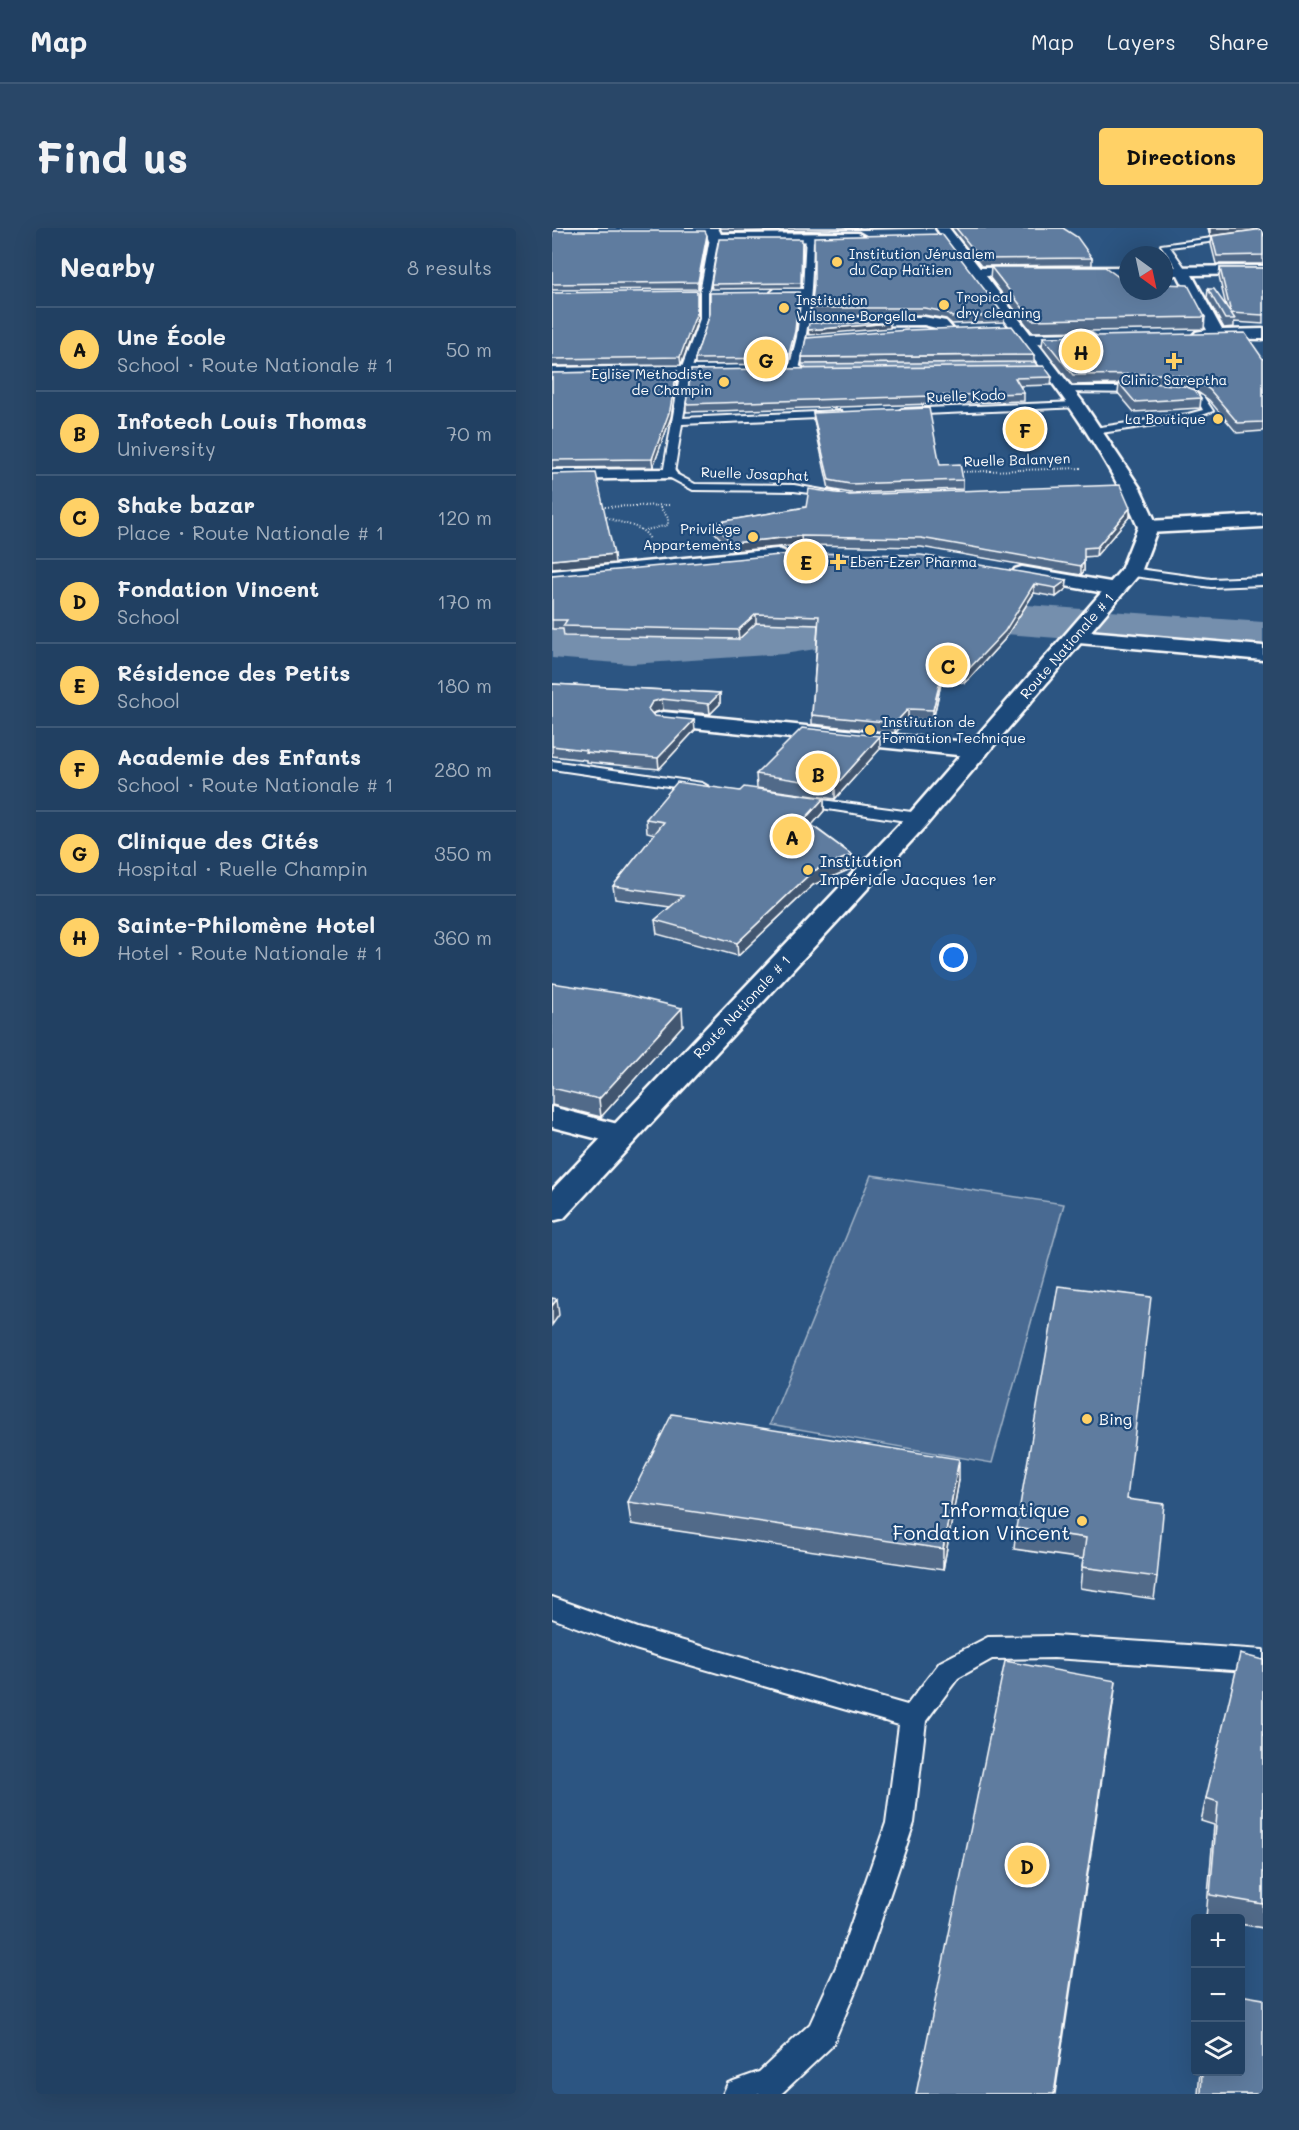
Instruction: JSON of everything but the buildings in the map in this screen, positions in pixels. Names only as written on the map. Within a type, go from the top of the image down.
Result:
[{"type":"street","points":[[782,228],[805,238]]},
{"type":"street","points":[[552,231],[714,231],[714,238],[867,237]]},
{"type":"street","points":[[925,236],[944,231],[1015,331],[1065,390],[1119,467],[1125,488],[1149,527],[1263,521]]},
{"type":"street","points":[[1173,271],[1263,270]]},
{"type":"street","points":[[974,272],[1119,271]]},
{"type":"street","points":[[1183,271],[1216,334]]},
{"type":"street","points":[[804,322],[924,321],[934,322],[951,329]]},
{"type":"street","points":[[1015,331],[1109,337]]},
{"type":"street","points":[[1180,335],[1263,334]]},
{"type":"street","points":[[552,373],[817,369]]},
{"type":"street","points":[[1025,369],[1048,369]]},
{"type":"street","points":[[552,475],[668,474]]},
{"type":"street","name":"Route Nationale # 1","points":[[552,1210],[919,818],[1131,572],[1149,527]]},
{"type":"street","points":[[553,575],[802,553]]},
{"type":"street","points":[[1001,569],[1116,589]]},
{"type":"street","points":[[1076,637],[1263,653]]},
{"type":"street","points":[[663,719],[977,750]]},
{"type":"street","points":[[552,1117],[622,1135]]},
{"type":"lane","points":[[1183,271],[1165,245],[1263,232]]},
{"type":"lane","points":[[668,474],[686,370],[704,319],[704,293],[714,238]]},
{"type":"lane","points":[[794,369],[802,341],[808,292],[805,238]]},
{"type":"lane","points":[[762,292],[808,292]]},
{"type":"lane","points":[[692,293],[715,293]]},
{"type":"lane","points":[[896,332],[951,329]]},
{"type":"lane","points":[[802,341],[813,340]]},
{"type":"lane","points":[[1065,390],[1189,392],[1206,403],[1208,411],[1189,417],[1094,431]]},
{"type":"lane","name":"Ruelle Kodo","points":[[888,412],[1076,405]]},
{"type":"lane","points":[[678,421],[853,414]]},
{"type":"lane","name":"Ruelle Josaphat","points":[[668,474],[693,487],[794,488],[850,498]]},
{"type":"lane","points":[[1131,572],[1211,583],[1263,581]]},
{"type":"lane","points":[[552,765],[718,789]]},
{"type":"lane","points":[[789,799],[919,818]]},
{"type":"lane","points":[[552,1607],[635,1638],[913,1718]]},
{"type":"lane","points":[[739,2094],[768,2085],[820,2035],[849,1968],[900,1823],[913,1718],[949,1670],[988,1648],[1054,1647],[1263,1661]]},
{"type":"path","name":"Ruelle Balanyen","points":[[950,472],[1119,467]]},
{"type":"path","points":[[600,507],[603,514],[613,523],[637,525],[646,531],[668,525],[665,512],[659,505]]},
{"type":"shaded area","points":[[871,1175],[1064,1204],[992,1463],[770,1424]]},
{"type":"waterway","points":[[737,366],[842,364],[1027,366]]},
{"type":"waterway","points":[[552,642],[631,648],[784,638],[892,622],[927,613],[1263,638]]},
{"type":"place","name":"Institution Jérusalem du Cap Haïtien","points":[[837,262]]},
{"type":"place","name":"Tropical dry cleaning","points":[[944,305]]},
{"type":"place","name":"Institution Wilsonne Borgella","points":[[784,308]]},
{"type":"place","name":"Sainte-Philomène Hotel","points":[[1081,351]]},
{"type":"place","name":"Clinique des Cités","points":[[766,359]]},
{"type":"place","name":"Clinic Sareptha","points":[[1174,361]]},
{"type":"place","name":"Eglise Methodiste de Champin","points":[[724,382]]},
{"type":"place","name":"La Boutique","points":[[1218,419]]},
{"type":"place","name":"Academie des Enfants","points":[[1025,429]]},
{"type":"place","name":"Privilège Appartements","points":[[753,537]]},
{"type":"place","name":"Résidence des Petits","points":[[806,561]]},
{"type":"place","name":"Eben-Ezer Pharma","points":[[838,562]]},
{"type":"place","name":"Shake bazar","points":[[948,665]]},
{"type":"place","name":"Institution de Formation Technique","points":[[870,730]]},
{"type":"place","name":"Infotech Louis Thomas","points":[[818,773]]},
{"type":"place","name":"Une École","points":[[792,836]]},
{"type":"place","name":"Institution Impériale Jacques 1er","points":[[808,870]]},
{"type":"place","name":"Bing","points":[[1087,1419]]},
{"type":"place","name":"Informatique Fondation Vincent","points":[[1082,1521]]},
{"type":"place","name":"Fondation Vincent","points":[[1027,1865]]}]
